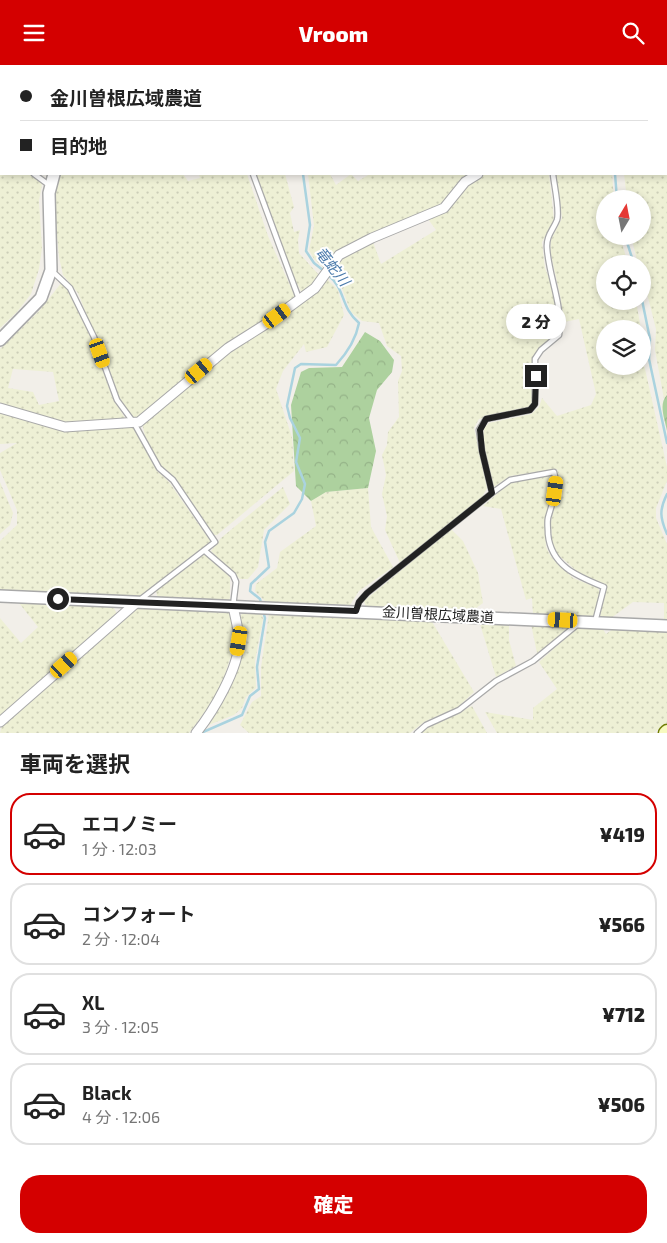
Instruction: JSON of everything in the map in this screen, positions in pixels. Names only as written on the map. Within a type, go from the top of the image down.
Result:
[{"type":"street","points":[[0,340],[41,298],[51,270],[51,186],[54,175]]},
{"type":"street","points":[[0,408],[65,427],[139,422],[228,348],[299,301],[315,288],[338,255],[372,238],[444,208],[465,181],[476,175]]},
{"type":"street","name":"金川曽根広域農道","points":[[0,596],[667,626]]},
{"type":"street","points":[[0,722],[136,603]]},
{"type":"street","points":[[196,733],[222,696],[237,651],[239,641],[233,606]]},
{"type":"lane","points":[[35,175],[51,186]]},
{"type":"lane","points":[[253,175],[277,241],[299,293],[299,301]]},
{"type":"lane","points":[[492,493],[482,451],[480,430],[486,419],[530,410],[535,404],[535,359],[541,350],[559,335],[558,296],[547,249],[548,237],[557,218],[553,175]]},
{"type":"lane","points":[[51,270],[70,288],[94,337],[117,400],[134,423],[159,468],[173,481],[214,542],[205,551],[136,603]]},
{"type":"lane","points":[[356,611],[359,602],[367,593],[510,480],[554,472],[557,480],[554,503],[548,521],[549,547],[553,555],[575,575],[604,587],[595,622]]},
{"type":"lane","points":[[205,551],[233,575],[236,582],[233,606]]},
{"type":"lane","points":[[417,733],[426,725],[459,711],[496,681],[533,661],[582,621]]},
{"type":"green space","points":[[0,175],[31,175],[42,184],[39,201],[42,248],[39,269],[31,294],[17,312],[0,328]]},
{"type":"green space","points":[[61,175],[184,175],[188,181],[200,178],[199,175],[247,175],[268,236],[296,299],[141,417],[134,420],[120,399],[78,293],[63,275],[59,257],[54,192]]},
{"type":"green space","points":[[256,175],[285,175],[294,207],[290,213],[294,232],[300,230],[298,240],[299,253],[319,275],[309,288],[302,293],[292,274]]},
{"type":"green space","points":[[308,175],[331,175],[336,185],[350,175],[358,181],[368,175],[471,175],[438,207],[387,228],[324,268],[314,259],[309,250],[314,226]]},
{"type":"green space","points":[[484,175],[549,175],[554,220],[542,242],[545,268],[556,295],[556,331],[549,341],[538,349],[533,359],[535,400],[532,406],[528,410],[479,419],[474,428],[487,488],[481,499],[401,565],[385,530],[387,516],[382,494],[386,475],[382,455],[387,445],[388,432],[399,417],[398,381],[402,371],[401,356],[387,346],[379,323],[362,321],[351,312],[338,278],[332,272],[339,258],[373,242],[381,264],[436,230],[428,219],[451,207],[468,184]]},
{"type":"green space","points":[[556,175],[612,175],[613,190],[596,190],[596,245],[623,245],[625,255],[596,255],[596,310],[638,310],[639,320],[596,320],[596,375],[646,375],[667,467],[667,481],[656,508],[656,518],[667,544],[667,620],[664,620],[664,603],[633,602],[611,618],[600,616],[607,587],[579,573],[556,553],[552,545],[551,522],[560,484],[557,469],[510,476],[494,487],[488,470],[483,440],[484,428],[489,423],[531,414],[539,407],[542,398],[557,416],[591,405],[596,394],[579,319],[564,322],[550,251],[551,240],[562,218]]},
{"type":"green space","points":[[624,175],[667,175],[667,395],[664,399],[655,350],[656,329],[651,309],[651,255],[636,255],[633,245],[651,245],[651,190],[626,190]]},
{"type":"green space","points":[[327,279],[338,290],[344,315],[327,347],[306,352],[304,344],[283,371],[276,389],[292,437],[294,471],[217,535],[214,535],[177,481],[160,465],[146,440],[142,423],[224,355],[316,293]]},
{"type":"green space","points":[[62,282],[68,289],[92,340],[113,399],[125,418],[122,420],[54,423],[0,404],[0,349],[39,311]],"holes":[[[13,369],[53,372],[59,401],[39,405],[33,392],[8,388]]]},
{"type":"green space","points":[[365,332],[380,341],[394,360],[392,372],[377,390],[369,418],[376,451],[368,488],[326,492],[311,501],[296,486],[291,405],[301,372],[309,368],[342,367]]},
{"type":"green space","points":[[667,395],[667,431],[663,403]]},
{"type":"green space","points":[[0,412],[59,430],[128,426],[135,428],[157,471],[169,482],[211,542],[140,597],[0,592],[0,541],[17,525],[17,510],[0,470],[0,453],[17,443],[0,444]]},
{"type":"green space","points":[[548,476],[554,480],[552,502],[545,519],[546,547],[551,557],[573,578],[598,588],[600,593],[595,614],[589,618],[533,614],[532,598],[526,600],[501,509],[483,506],[511,482]]},
{"type":"green space","points":[[0,482],[13,513],[10,525],[0,534]]},
{"type":"green space","points":[[283,487],[290,504],[264,530],[258,567],[248,579],[240,579],[211,551],[221,538]]},
{"type":"green space","points":[[368,488],[371,527],[393,567],[359,591],[350,605],[266,602],[255,591],[256,584],[277,568],[280,552],[316,526],[311,501],[326,492]]},
{"type":"green space","points":[[451,529],[463,541],[478,573],[483,603],[472,611],[366,607],[364,601]]},
{"type":"green space","points":[[205,554],[230,577],[230,598],[228,601],[158,599],[156,591]]},
{"type":"green space","points":[[19,603],[113,606],[117,614],[0,717],[0,618],[21,643],[38,627]]},
{"type":"green space","points":[[136,607],[231,613],[235,643],[219,693],[189,733],[0,733],[2,725]]},
{"type":"green space","points":[[244,612],[261,612],[263,619],[255,661],[256,688],[246,697],[242,708],[234,715],[206,726],[227,695],[241,646],[239,617]]},
{"type":"green space","points":[[269,614],[431,620],[474,692],[458,707],[424,722],[410,733],[249,733],[240,725],[252,702],[261,696],[261,667]]},
{"type":"green space","points":[[480,624],[509,624],[509,640],[516,666],[496,677]]},
{"type":"green space","points":[[531,624],[568,625],[570,628],[537,653]]},
{"type":"green space","points":[[579,626],[601,626],[606,634],[613,629],[667,632],[667,723],[653,733],[497,733],[485,712],[533,720],[533,708],[557,689],[539,662]]},
{"type":"green space","points":[[472,706],[487,733],[420,733],[426,729]]},
{"type":"waterway","name":"竜蛇川","points":[[303,175],[310,225],[306,251],[314,263],[324,271]]},
{"type":"waterway","points":[[615,175],[616,190]]},
{"type":"waterway","points":[[628,245],[631,255]]},
{"type":"waterway","name":"竜蛇川","points":[[261,603],[260,599],[250,591],[251,584],[269,567],[265,542],[269,531],[294,513],[302,499],[305,484],[296,462],[300,438],[290,418],[287,406],[295,368],[301,364],[336,365],[351,345],[359,323],[349,311],[338,286],[328,275]]},
{"type":"waterway","points":[[644,310],[650,339],[649,359],[667,443]]},
{"type":"waterway","points":[[667,494],[661,514],[667,534]]},
{"type":"waterway","name":"竜蛇川","points":[[201,733],[242,715],[250,696],[259,689],[257,667],[265,618],[263,611]]},
{"type":"route","points":[[58,599],[356,611],[359,602],[367,593],[397,571],[492,493],[482,451],[480,430],[486,419],[530,410],[535,404],[537,394],[536,376]]}]
